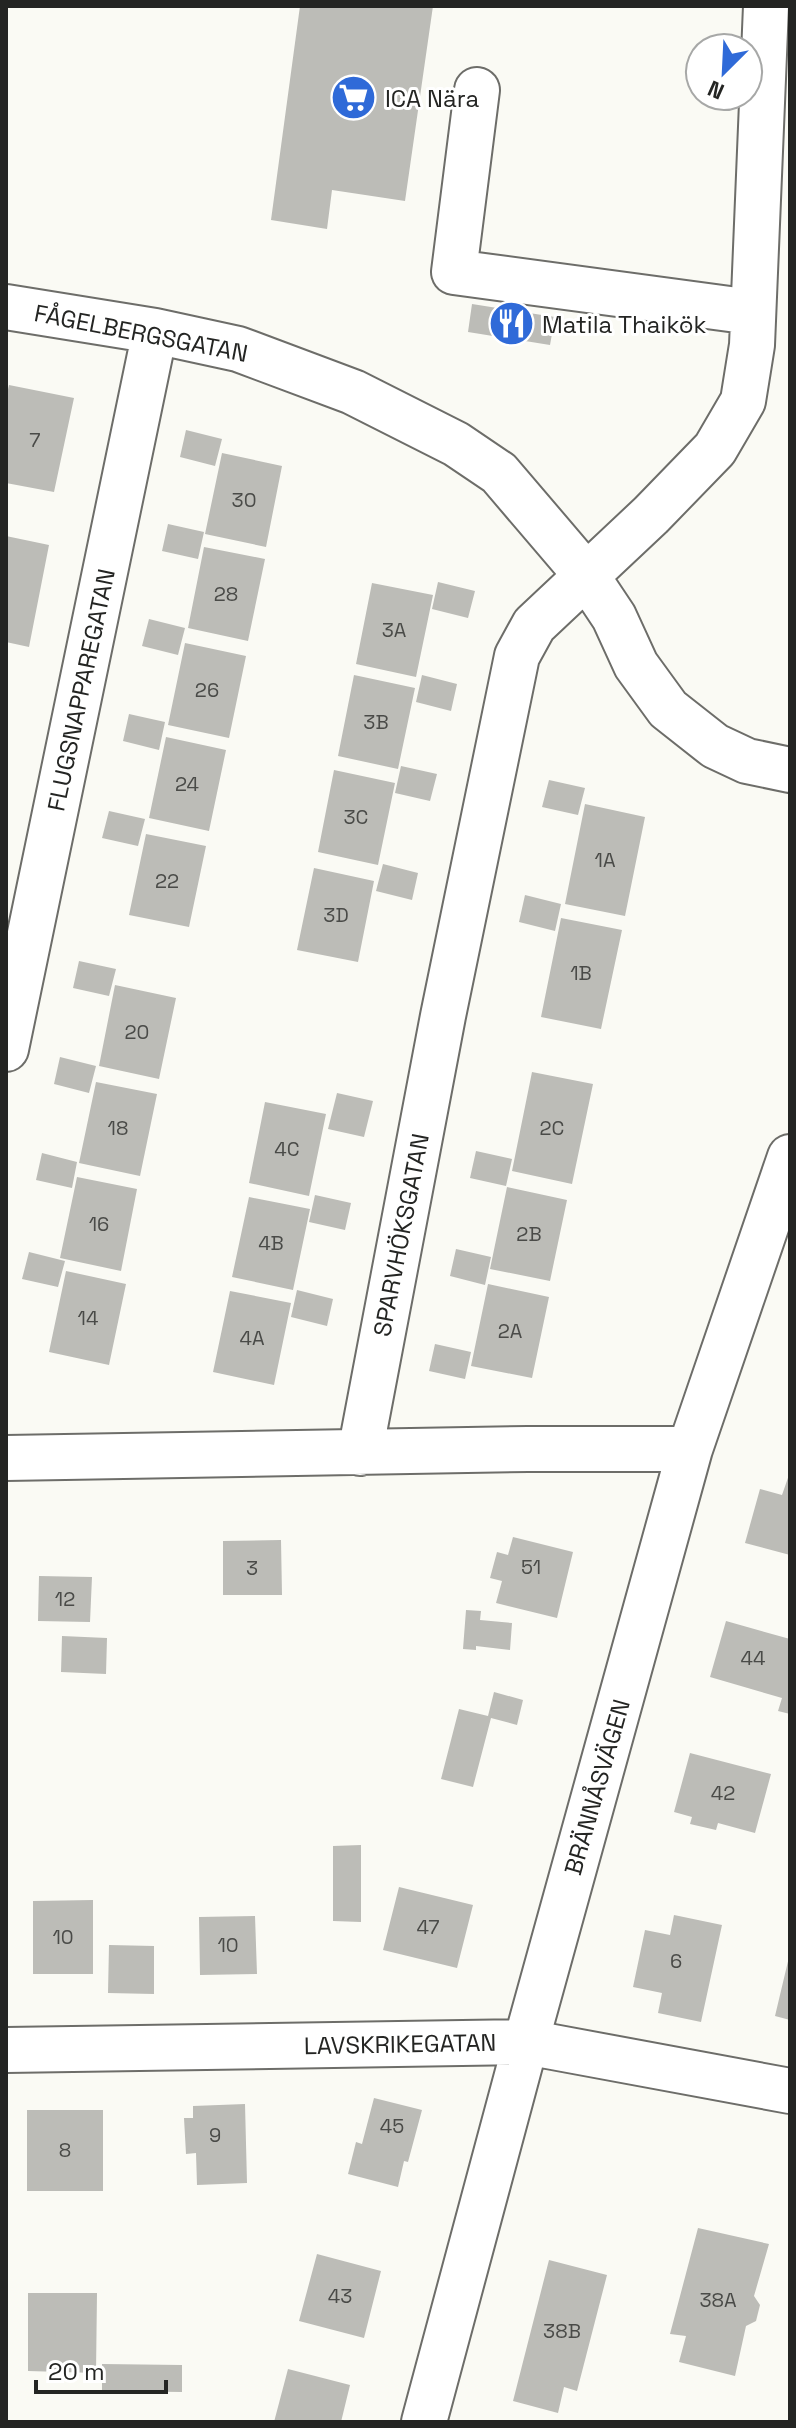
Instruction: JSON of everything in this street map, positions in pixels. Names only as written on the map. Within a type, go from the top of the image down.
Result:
[{"type":"street","points":[[586,575],[651,515],[715,449],[743,401],[752,345],[766,6]]},
{"type":"street","points":[[477,90],[454,272],[752,312]]},
{"type":"street","name":"FÅGELBERGSGATAN","points":[[6,307],[155,331],[238,349],[353,392],[456,444],[499,473],[586,575],[614,617],[636,665],[668,709],[715,746],[747,761],[790,770]]},
{"type":"street","name":"FLUGSNAPPAREGATAN","points":[[6,1049],[155,331]]},
{"type":"street","name":"SPARVHÖKSGATAN","points":[[360,1453],[443,1016],[517,656],[534,625],[586,575]]},
{"type":"street","name":"BRÄNNÅSVÄGEN","points":[[424,2422],[690,1449],[790,1157]]},
{"type":"street","points":[[6,1458],[690,1449]]},
{"type":"street","name":"LAVSKRIKEGATAN","points":[[6,2050],[526,2042],[790,2091]]},
{"type":"building","name":"ICA Nära","points":[[300,6],[433,6],[405,201],[332,190],[327,229],[271,220]]},
{"type":"building","name":"Matila Thaikök","points":[[472,304],[555,317],[550,345],[468,332]]},
{"type":"building","points":[[9,385],[74,398],[54,492],[6,483],[6,398]]},
{"type":"building","points":[[186,430],[222,439],[215,466],[180,457]]},
{"type":"building","points":[[222,453],[282,466],[266,547],[205,534]]},
{"type":"building","points":[[168,524],[204,532],[198,559],[162,551]]},
{"type":"building","points":[[6,536],[49,545],[29,647],[6,642]]},
{"type":"building","points":[[204,547],[265,559],[248,641],[188,628]]},
{"type":"building","points":[[438,582],[475,591],[468,618],[432,609]]},
{"type":"building","points":[[372,583],[433,595],[416,677],[356,664]]},
{"type":"building","points":[[149,619],[185,628],[178,655],[142,646]]},
{"type":"building","points":[[185,643],[246,656],[229,738],[168,725]]},
{"type":"building","points":[[354,675],[415,688],[398,769],[338,756]]},
{"type":"building","points":[[422,675],[457,684],[451,711],[416,702]]},
{"type":"building","points":[[129,714],[165,722],[159,750],[123,741]]},
{"type":"building","points":[[166,737],[226,750],[209,831],[149,818]]},
{"type":"building","points":[[401,766],[437,774],[430,801],[395,793]]},
{"type":"building","points":[[334,770],[395,783],[378,865],[318,852]]},
{"type":"building","points":[[549,780],[585,788],[578,815],[542,807]]},
{"type":"building","points":[[585,804],[645,817],[625,916],[565,904]]},
{"type":"building","points":[[109,811],[145,819],[138,846],[102,838]]},
{"type":"building","points":[[146,834],[206,846],[189,927],[129,915]]},
{"type":"building","points":[[383,864],[418,873],[412,900],[376,891]]},
{"type":"building","points":[[314,868],[374,881],[358,962],[297,950]]},
{"type":"building","points":[[525,895],[561,904],[555,931],[519,922]]},
{"type":"building","points":[[561,918],[622,930],[601,1029],[541,1017]]},
{"type":"building","points":[[79,961],[116,969],[109,996],[73,988]]},
{"type":"building","points":[[115,985],[176,998],[159,1079],[99,1066]]},
{"type":"building","points":[[60,1057],[96,1066],[89,1093],[54,1084]]},
{"type":"building","points":[[532,1072],[593,1084],[572,1184],[512,1171]]},
{"type":"building","points":[[96,1082],[157,1094],[140,1176],[79,1163]]},
{"type":"building","points":[[337,1093],[373,1101],[364,1137],[328,1129]]},
{"type":"building","points":[[265,1102],[326,1114],[309,1196],[249,1183]]},
{"type":"building","points":[[476,1151],[512,1159],[506,1186],[470,1178]]},
{"type":"building","points":[[42,1153],[77,1162],[72,1188],[36,1180]]},
{"type":"building","points":[[77,1177],[137,1189],[121,1271],[60,1258]]},
{"type":"building","points":[[507,1187],[567,1200],[550,1281],[490,1269]]},
{"type":"building","points":[[315,1195],[351,1203],[345,1230],[309,1222]]},
{"type":"building","points":[[249,1197],[310,1209],[293,1290],[232,1277]]},
{"type":"building","points":[[456,1249],[491,1257],[485,1285],[450,1276]]},
{"type":"building","points":[[29,1252],[65,1261],[58,1287],[22,1279]]},
{"type":"building","points":[[66,1271],[126,1284],[109,1365],[49,1352]]},
{"type":"building","points":[[488,1284],[549,1297],[532,1378],[471,1366]]},
{"type":"building","points":[[297,1290],[333,1299],[327,1326],[291,1317]]},
{"type":"building","points":[[230,1291],[291,1303],[274,1385],[213,1372]]},
{"type":"building","points":[[435,1344],[471,1352],[465,1379],[429,1371]]},
{"type":"building","points":[[790,1472],[790,1555],[745,1543],[760,1489],[782,1495]]},
{"type":"building","points":[[513,1537],[573,1552],[557,1618],[496,1603],[502,1581],[490,1578],[497,1552],[508,1555]]},
{"type":"building","points":[[281,1540],[282,1595],[223,1595],[223,1541]]},
{"type":"building","points":[[39,1576],[92,1577],[90,1622],[38,1621]]},
{"type":"building","points":[[466,1610],[481,1611],[480,1620],[512,1623],[510,1650],[476,1646],[476,1650],[463,1649]]},
{"type":"building","points":[[726,1621],[790,1639],[790,1714],[778,1711],[782,1698],[710,1677]]},
{"type":"building","points":[[62,1636],[107,1638],[106,1674],[61,1672]]},
{"type":"building","points":[[494,1692],[523,1700],[517,1725],[491,1718],[473,1787],[441,1779],[459,1709],[488,1716]]},
{"type":"building","points":[[690,1753],[771,1774],[755,1833],[718,1823],[716,1830],[690,1824],[692,1817],[674,1812]]},
{"type":"building","points":[[361,1845],[361,1922],[333,1921],[333,1846]]},
{"type":"building","points":[[399,1887],[473,1905],[457,1968],[383,1950]]},
{"type":"building","points":[[93,1900],[93,1974],[33,1974],[33,1901]]},
{"type":"building","points":[[674,1915],[722,1925],[701,2022],[658,2013],[662,1993],[633,1987],[645,1930],[670,1935]]},
{"type":"building","points":[[255,1916],[257,1974],[200,1975],[199,1917]]},
{"type":"building","points":[[109,1945],[154,1946],[154,1994],[108,1993]]},
{"type":"building","points":[[790,1957],[790,2020],[775,2016]]},
{"type":"building","points":[[374,2098],[422,2110],[398,2187],[348,2174],[356,2142],[362,2144]]},
{"type":"building","points":[[245,2104],[247,2183],[197,2185],[196,2153],[186,2154],[184,2118],[193,2118],[193,2106]]},
{"type":"building","points":[[27,2110],[103,2110],[103,2191],[27,2191]]},
{"type":"building","points":[[698,2228],[769,2244],[754,2296],[760,2305],[756,2321],[746,2326],[735,2376],[679,2362],[686,2336],[670,2334]]},
{"type":"building","points":[[317,2254],[381,2271],[364,2338],[299,2321]]},
{"type":"building","points":[[549,2260],[607,2275],[577,2391],[564,2387],[558,2413],[513,2401]]},
{"type":"building","points":[[28,2293],[97,2293],[96,2373],[28,2371]]},
{"type":"building","points":[[102,2364],[182,2365],[182,2392],[102,2391]]},
{"type":"building","points":[[288,2369],[350,2385],[341,2422],[274,2422]]},
{"type":"place","name":"ICA Nära","points":[[354,98]]},
{"type":"place","name":"Matila Thaikök","points":[[511,324]]}]
